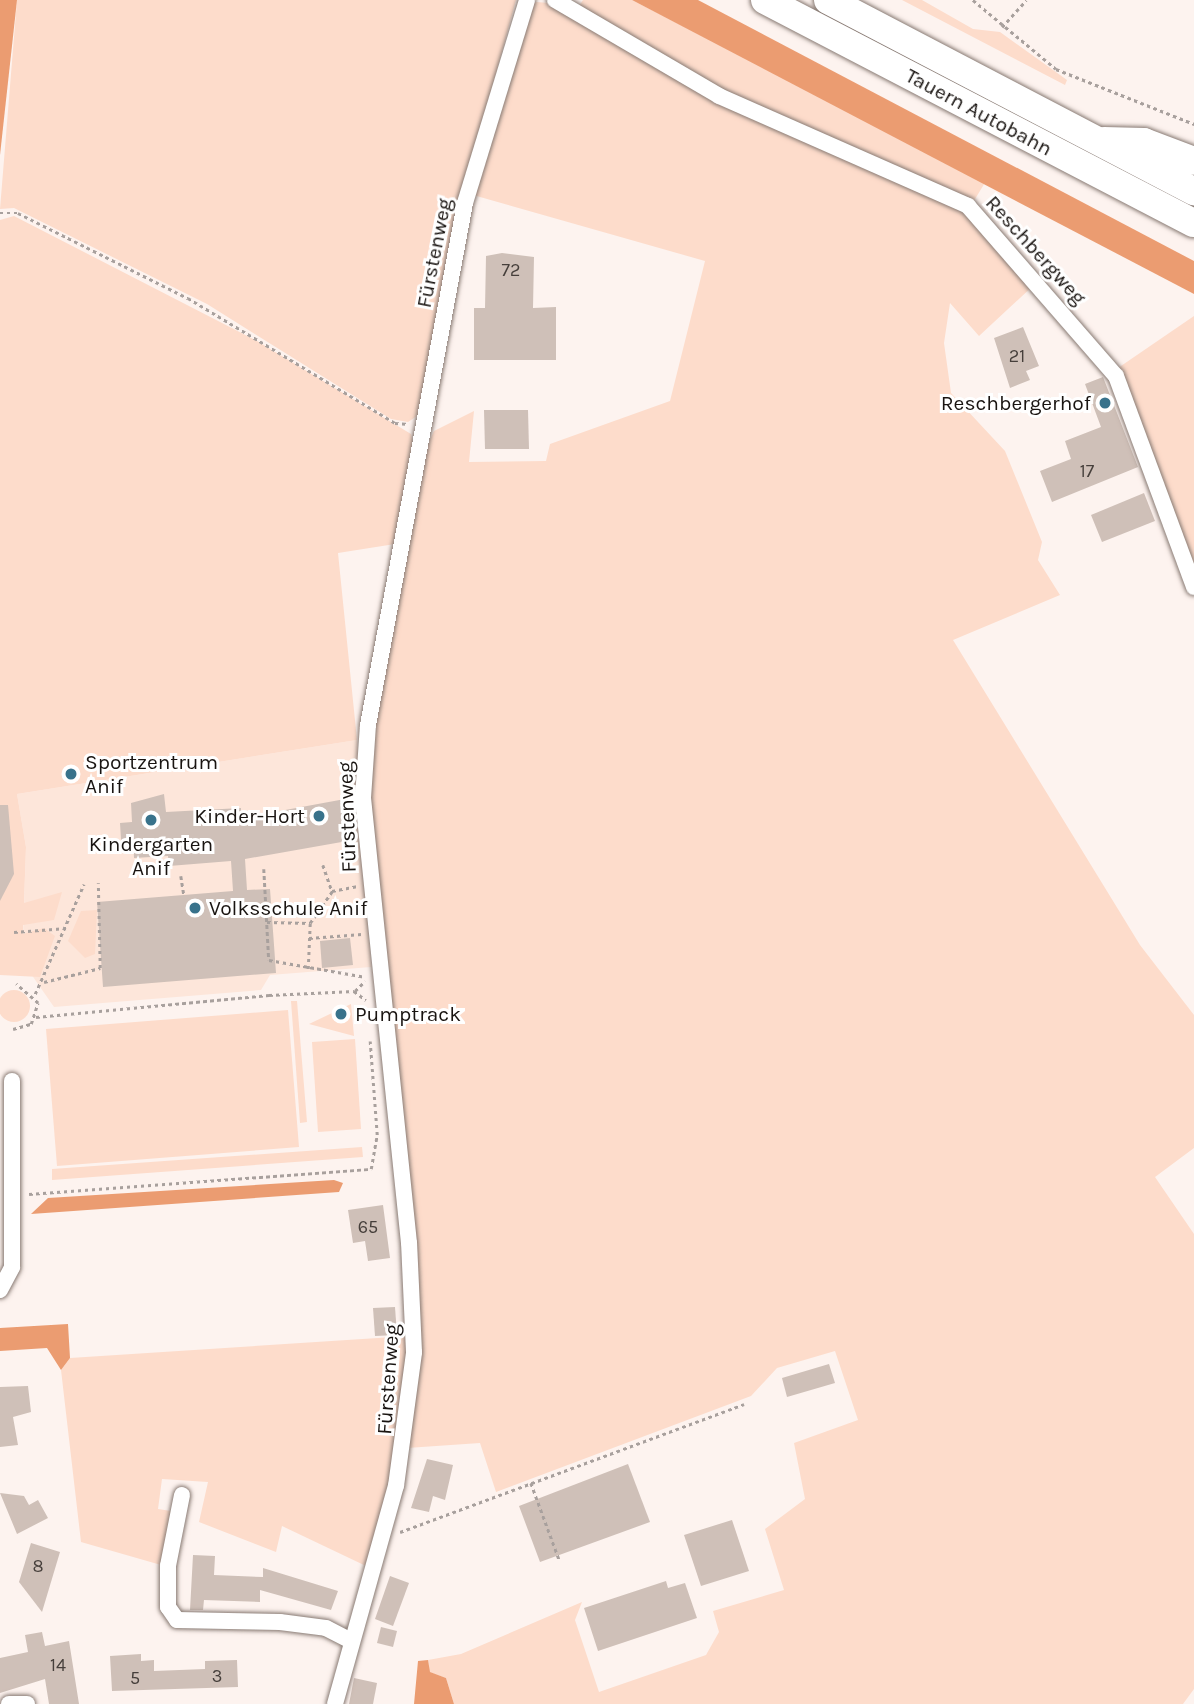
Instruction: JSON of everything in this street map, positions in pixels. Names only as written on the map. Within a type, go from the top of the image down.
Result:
[{"type":"highway","name":"Tauern Autobahn","points":[[765,0],[1194,223]]},
{"type":"highway","name":"Tauern Autobahn","points":[[828,0],[1194,191]]},
{"type":"highway","points":[[1098,141],[1144,142],[1194,160]]},
{"type":"street","name":"Fürstenweg","points":[[335,1704],[350,1640],[403,1452],[414,1352],[410,1243],[375,933],[363,798],[368,725],[465,203],[527,0]]},
{"type":"street","name":"Reschbergweg","points":[[555,0],[719,96],[968,206],[1116,376],[1194,587]]},
{"type":"street","points":[[0,1290],[12,1267],[16,1195],[12,1081]]},
{"type":"street","points":[[182,1494],[168,1566],[169,1607],[177,1620],[280,1622],[326,1628],[350,1640]]},
{"type":"street","points":[[9,1704],[27,1704]]},
{"type":"path","points":[[973,0],[1002,27],[1056,69],[1194,124]]},
{"type":"path","points":[[1002,27],[1026,0]]},
{"type":"path","points":[[0,214],[18,213],[188,298],[395,423],[422,426]]},
{"type":"path","points":[[323,865],[332,891]]},
{"type":"path","points":[[264,869],[269,960],[308,969],[368,977]]},
{"type":"path","points":[[181,876],[184,895]]},
{"type":"path","points":[[36,1017],[35,994],[44,982],[84,884]]},
{"type":"path","points":[[44,982],[100,968],[98,884]]},
{"type":"path","points":[[308,969],[310,923],[332,891],[371,884]]},
{"type":"path","points":[[267,922],[310,923]]},
{"type":"path","points":[[14,932],[67,928]]},
{"type":"path","points":[[309,937],[375,933]]},
{"type":"path","points":[[16,984],[35,994]]},
{"type":"path","points":[[13,1029],[36,1017],[354,991],[365,995],[368,1008]]},
{"type":"path","points":[[16,1195],[370,1169],[377,1135],[370,1033]]},
{"type":"path","points":[[380,1539],[744,1404]]},
{"type":"path","points":[[531,1483],[559,1559]]},
{"type":"shaded area","points":[[0,0],[17,0],[0,155]]},
{"type":"shaded area","points":[[17,0],[516,0],[463,194],[420,414],[408,422],[391,419],[207,304],[14,208],[0,209]]},
{"type":"shaded area","points":[[583,0],[632,0],[986,181],[972,204],[927,179],[822,142],[736,100],[579,6]]},
{"type":"shaded area","points":[[632,0],[698,0],[1194,261],[1194,294]]},
{"type":"shaded area","points":[[902,0],[922,0],[973,29],[1000,32],[1067,80],[1065,85]]},
{"type":"shaded area","points":[[536,2],[550,3],[710,95],[968,213],[1035,284],[979,336],[950,303],[944,343],[951,393],[1005,451],[1042,542],[1038,560],[1060,595],[953,640],[1140,945],[1194,1015],[1194,1148],[1155,1177],[1194,1234],[1194,1689],[1183,1704],[454,1704],[446,1678],[429,1672],[428,1660],[461,1654],[582,1602],[575,1620],[599,1692],[706,1655],[719,1632],[713,1611],[784,1590],[765,1529],[805,1499],[794,1443],[858,1420],[835,1351],[777,1368],[751,1396],[496,1492],[480,1443],[407,1448],[421,1322],[369,786],[373,724],[421,459],[434,431],[474,411],[469,462],[546,461],[550,444],[670,401],[705,261],[473,195],[526,9]]},
{"type":"shaded area","points":[[14,216],[257,341],[411,434],[414,450],[395,544],[338,553],[357,740],[17,794],[26,847],[24,903],[62,892],[54,920],[23,925],[23,934],[44,928],[55,936],[40,977],[0,975],[0,220]]},
{"type":"shaded area","points":[[1194,316],[1194,570],[1118,368]]},
{"type":"shaded area","points":[[357,740],[371,967],[270,975],[261,990],[54,1007],[29,971],[23,935],[26,847],[17,794]]},
{"type":"shaded area","points":[[97,910],[95,954],[85,958],[68,941],[81,911]]},
{"type":"shaded area","points":[[14,990],[25,995],[30,1006],[25,1017],[14,1022],[3,1017],[-2,1006],[3,995]]},
{"type":"shaded area","points":[[291,1001],[297,1001],[307,1122],[300,1123]]},
{"type":"shaded area","name":"Pumptrack","points":[[351,1004],[354,1036],[309,1024]]},
{"type":"shaded area","points":[[288,1010],[299,1147],[57,1166],[46,1029]]},
{"type":"shaded area","points":[[355,1039],[361,1129],[318,1132],[312,1042]]},
{"type":"shaded area","points":[[362,1147],[363,1157],[52,1180],[52,1169]]},
{"type":"shaded area","points":[[334,1180],[343,1183],[339,1192],[31,1214],[48,1198]]},
{"type":"shaded area","points":[[68,1324],[70,1358],[61,1370],[47,1348],[0,1351],[0,1328]]},
{"type":"shaded area","points":[[409,1336],[390,1478],[366,1566],[282,1526],[276,1552],[199,1522],[208,1482],[162,1479],[158,1509],[171,1511],[161,1565],[81,1542],[61,1370],[70,1358]]},
{"type":"shaded area","points":[[428,1660],[430,1672],[446,1678],[454,1704],[414,1704],[418,1661]]},
{"type":"building","points":[[502,253],[534,257],[533,308],[556,307],[556,360],[474,360],[474,308],[485,308],[486,256]]},
{"type":"building","points":[[1023,327],[1039,366],[1026,371],[1030,380],[1010,388],[994,338]]},
{"type":"building","points":[[1103,377],[1138,467],[1052,502],[1040,471],[1071,459],[1065,441],[1101,427],[1085,384]]},
{"type":"building","points":[[484,410],[528,410],[529,449],[485,449]]},
{"type":"building","points":[[1144,493],[1155,521],[1102,542],[1091,515]]},
{"type":"building","points":[[164,794],[166,812],[241,808],[241,818],[345,799],[353,840],[245,859],[247,890],[270,889],[276,973],[103,987],[97,902],[233,891],[231,861],[169,866],[168,856],[134,858],[133,839],[121,840],[120,823],[132,822],[131,803]]},
{"type":"building","points":[[0,805],[8,805],[14,874],[0,901]]},
{"type":"building","points":[[350,938],[353,965],[322,968],[320,941]]},
{"type":"building","points":[[383,1205],[390,1258],[368,1261],[365,1241],[353,1243],[348,1210]]},
{"type":"building","points":[[395,1307],[397,1335],[375,1336],[373,1308]]},
{"type":"building","points":[[829,1364],[835,1383],[787,1397],[782,1378]]},
{"type":"building","points":[[28,1386],[31,1412],[13,1417],[18,1445],[0,1447],[0,1387]]},
{"type":"building","points":[[427,1459],[453,1465],[445,1500],[433,1496],[429,1512],[411,1508]]},
{"type":"building","points":[[628,1464],[650,1522],[540,1562],[519,1506]]},
{"type":"building","points":[[0,1493],[24,1496],[29,1505],[38,1500],[48,1518],[17,1534]]},
{"type":"building","points":[[732,1520],[749,1571],[701,1586],[684,1535]]},
{"type":"building","points":[[31,1543],[60,1552],[42,1612],[19,1582]]},
{"type":"building","points":[[193,1555],[215,1556],[214,1575],[263,1577],[263,1568],[338,1591],[331,1610],[260,1590],[260,1602],[204,1600],[203,1610],[190,1610]]},
{"type":"building","points":[[390,1576],[409,1583],[393,1626],[375,1619]]},
{"type":"building","points":[[666,1581],[668,1588],[685,1583],[697,1618],[598,1651],[584,1608]]},
{"type":"building","points":[[381,1627],[397,1631],[393,1647],[377,1643]]},
{"type":"building","points":[[42,1632],[45,1646],[69,1641],[79,1704],[49,1704],[45,1679],[0,1693],[0,1658],[28,1652],[25,1635]]},
{"type":"building","points":[[141,1654],[141,1661],[154,1660],[154,1671],[205,1669],[205,1661],[237,1660],[238,1687],[112,1691],[110,1656]]},
{"type":"building","points":[[354,1678],[377,1683],[373,1704],[349,1704]]},
{"type":"place","name":"Reschbergerhof","points":[[1105,403]]},
{"type":"place","name":"Sportzentrum Anif","points":[[71,774]]},
{"type":"place","name":"Kinder-Hort","points":[[319,816]]},
{"type":"place","name":"Kindergarten Anif","points":[[151,820]]},
{"type":"place","name":"Volksschule Anif","points":[[195,908]]},
{"type":"place","name":"Pumptrack","points":[[341,1014]]}]
